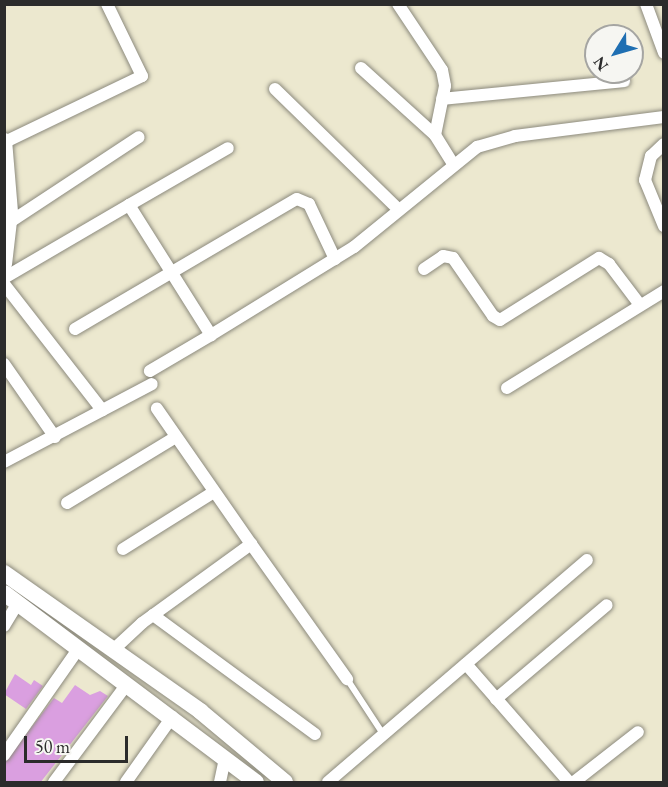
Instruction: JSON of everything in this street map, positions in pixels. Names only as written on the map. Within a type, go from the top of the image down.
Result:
[{"type":"main road","points":[[4,573],[200,711],[285,783]]},
{"type":"main road","points":[[11,598],[172,717],[256,783]]},
{"type":"street","points":[[4,264],[10,222],[5,141],[142,76],[108,4]]},
{"type":"street","points":[[398,4],[442,70],[442,99],[435,135]]},
{"type":"street","points":[[646,4],[663,53]]},
{"type":"street","points":[[361,68],[435,135],[453,164]]},
{"type":"street","points":[[442,99],[594,84]]},
{"type":"street","points":[[275,89],[399,210]]},
{"type":"street","points":[[4,462],[55,437],[102,410],[211,335],[335,259],[477,147],[515,136],[663,117]]},
{"type":"street","points":[[10,222],[139,137]]},
{"type":"street","points":[[663,144],[651,156],[645,180],[663,226]]},
{"type":"street","points":[[4,278],[228,148]]},
{"type":"street","points":[[75,329],[302,198],[309,204],[335,259]]},
{"type":"street","points":[[129,205],[211,335]]},
{"type":"street","points":[[424,269],[443,256],[453,258],[493,316],[500,320],[603,259],[640,305]]},
{"type":"street","points":[[4,284],[102,410]]},
{"type":"street","points":[[507,388],[663,291]]},
{"type":"street","points":[[4,364],[55,437]]},
{"type":"street","points":[[157,409],[347,679]]},
{"type":"street","points":[[67,502],[177,437]]},
{"type":"street","points":[[123,549],[214,492]]},
{"type":"street","points":[[112,651],[153,615],[251,544]]},
{"type":"street","points":[[328,783],[587,560]]},
{"type":"street","points":[[4,626],[11,598]]},
{"type":"street","points":[[496,699],[607,605]]},
{"type":"street","points":[[153,615],[315,734]]},
{"type":"street","points":[[4,755],[80,648]]},
{"type":"street","points":[[466,664],[569,783]]},
{"type":"street","points":[[54,783],[127,684]]},
{"type":"street","points":[[126,783],[172,717]]},
{"type":"street","points":[[574,783],[638,732]]},
{"type":"street","points":[[220,783],[225,759]]},
{"type":"lane","points":[[347,679],[384,734]]},
{"type":"building","points":[[15,674],[31,685],[34,680],[43,686],[26,709],[4,694]]},
{"type":"building","points":[[75,685],[90,695],[100,691],[108,696],[40,783],[4,783],[4,763],[54,698],[62,703]]}]
